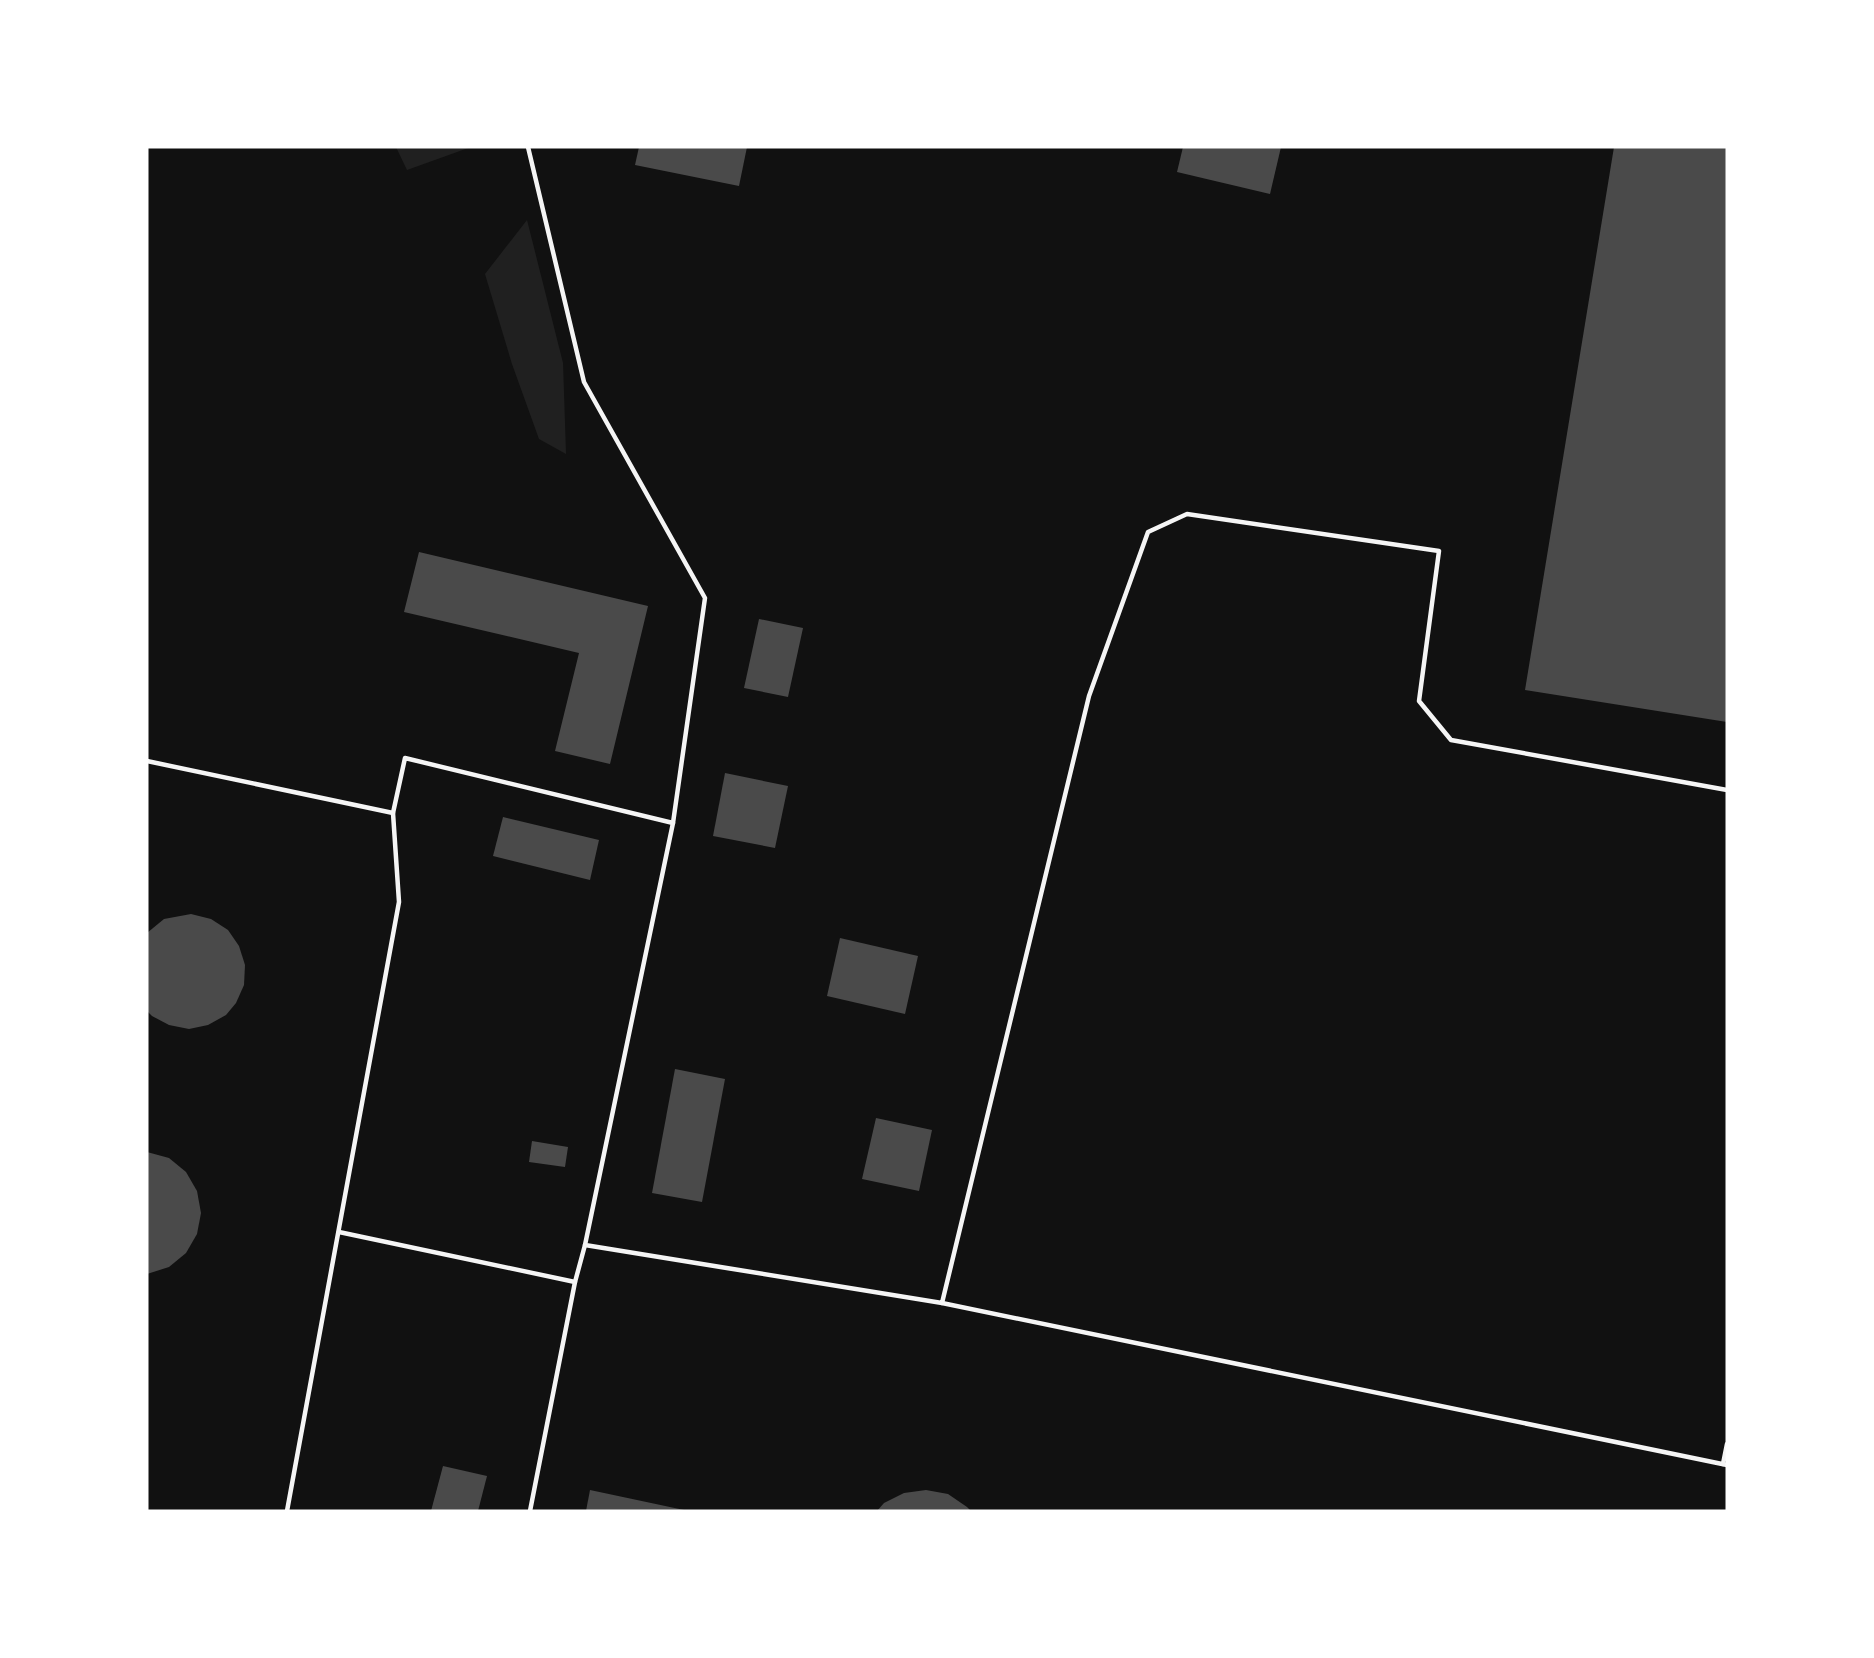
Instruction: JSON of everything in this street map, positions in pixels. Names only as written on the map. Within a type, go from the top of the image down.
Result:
[{"type":"lane","points":[[528,147],[584,382],[705,598],[673,823],[585,1245],[575,1282],[530,1511]]},
{"type":"lane","points":[[942,1303],[1089,696],[1148,532],[1187,514],[1439,551],[1419,701],[1451,740],[1727,790]]},
{"type":"lane","points":[[287,1511],[399,902],[393,813],[405,758],[673,823]]},
{"type":"lane","points":[[147,761],[393,813]]},
{"type":"lane","points":[[339,1232],[575,1282]]},
{"type":"lane","points":[[585,1245],[942,1303],[1725,1465],[1727,1444]]},
{"type":"shaded area","points":[[396,147],[471,147],[407,170]]},
{"type":"shaded area","points":[[527,220],[563,363],[566,454],[539,439],[512,364],[485,274]]},
{"type":"building","points":[[639,147],[747,147],[739,186],[635,165]]},
{"type":"building","points":[[1183,147],[1281,147],[1270,194],[1177,172]]},
{"type":"building","points":[[1614,147],[1727,147],[1727,722],[1525,690]]},
{"type":"building","points":[[419,552],[648,606],[610,764],[555,751],[579,653],[404,612]]},
{"type":"building","points":[[759,619],[803,628],[788,697],[744,688]]},
{"type":"building","points":[[725,773],[788,786],[775,848],[713,836]]},
{"type":"building","points":[[503,817],[599,840],[590,880],[493,856]]},
{"type":"building","points":[[191,914],[211,919],[228,930],[239,946],[245,965],[244,985],[236,1003],[226,1015],[208,1025],[189,1029],[169,1025],[147,1011],[147,933],[164,919]]},
{"type":"building","points":[[840,938],[918,956],[905,1014],[827,996]]},
{"type":"building","points":[[675,1069],[725,1079],[702,1202],[652,1193]]},
{"type":"building","points":[[876,1118],[932,1130],[919,1191],[862,1179]]},
{"type":"building","points":[[532,1141],[568,1147],[565,1167],[529,1162]]},
{"type":"building","points":[[147,1152],[169,1158],[186,1172],[197,1191],[201,1213],[197,1234],[186,1253],[169,1267],[147,1274]]},
{"type":"building","points":[[443,1466],[487,1476],[478,1511],[431,1511]]},
{"type":"building","points":[[590,1490],[684,1510],[684,1511],[586,1511]]},
{"type":"building","points":[[926,1490],[948,1494],[971,1511],[877,1511],[884,1503],[904,1493]]}]
